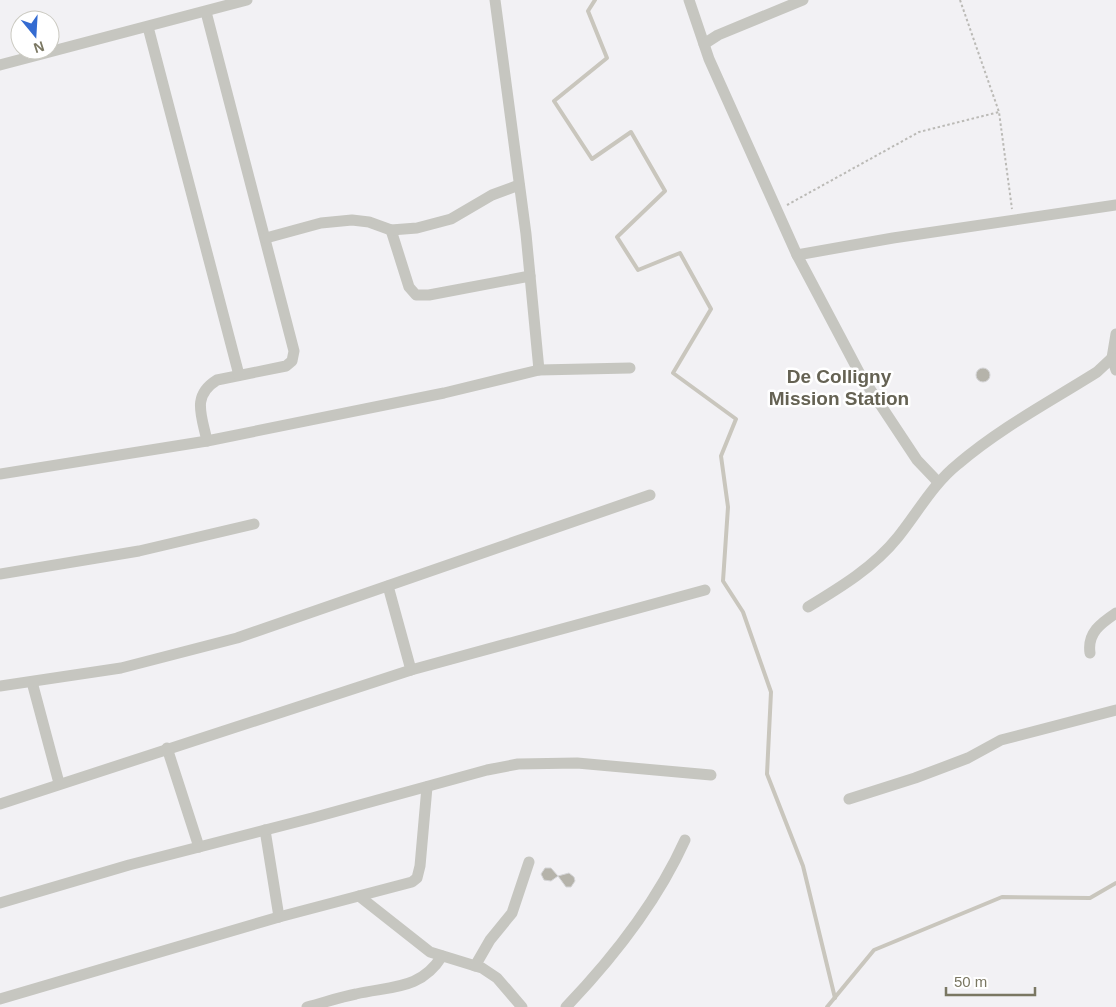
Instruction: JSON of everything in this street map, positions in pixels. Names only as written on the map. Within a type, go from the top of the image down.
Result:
[{"type":"street","points":[[0,65],[247,0]]},
{"type":"street","points":[[495,0],[540,370]]},
{"type":"street","points":[[688,0],[704,44],[797,255],[860,374],[917,460],[938,482]]},
{"type":"street","points":[[704,44],[710,39],[803,0]]},
{"type":"street","points":[[206,12],[266,238],[294,357],[286,366],[217,380],[202,393],[200,403],[207,441]]},
{"type":"street","points":[[148,27],[239,375]]},
{"type":"street","points":[[266,238],[321,223],[352,220],[369,222],[391,230],[442,223],[492,195],[519,185]]},
{"type":"street","points":[[797,255],[1014,219],[1116,205]]},
{"type":"street","points":[[391,230],[409,287],[416,295],[429,295],[530,276]]},
{"type":"street","points":[[1116,334],[1112,358],[1116,370]]},
{"type":"street","points":[[808,607],[862,572],[879,557],[898,538],[938,482],[958,463],[1097,372],[1112,358]]},
{"type":"street","points":[[0,474],[207,441],[444,393],[540,370],[630,368]]},
{"type":"street","points":[[0,686],[127,666],[238,638],[650,495]]},
{"type":"street","points":[[0,574],[139,551],[254,524]]},
{"type":"street","points":[[388,586],[411,670]]},
{"type":"street","points":[[0,804],[166,748],[411,670],[704,590]]},
{"type":"street","points":[[1090,653],[1089,644],[1092,633],[1116,613]]},
{"type":"street","points":[[32,682],[59,783]]},
{"type":"street","points":[[849,798],[915,778],[968,758],[1002,740],[1116,710]]},
{"type":"street","points":[[166,748],[199,847]]},
{"type":"street","points":[[0,903],[88,875],[487,770],[532,764],[578,763],[711,775]]},
{"type":"street","points":[[0,999],[278,917],[405,884],[417,878],[420,866],[427,787]]},
{"type":"street","points":[[264,830],[278,917]]},
{"type":"street","points":[[566,1007],[624,940],[663,885],[685,840]]},
{"type":"street","points":[[475,966],[490,940],[512,913],[529,862]]},
{"type":"street","points":[[359,896],[421,945],[442,956],[475,966],[501,981],[522,1007]]},
{"type":"street","points":[[307,1007],[357,994],[408,984],[428,974],[442,956]]},
{"type":"path","points":[[960,0],[998,112],[1014,219]]},
{"type":"path","points":[[777,210],[919,132],[998,112]]},
{"type":"building","points":[[983,368],[988,370],[990,375],[988,380],[983,382],[978,380],[976,375],[978,370]]},
{"type":"building","points":[[545,868],[551,868],[558,876],[551,881],[544,880],[541,874]]},
{"type":"building","points":[[569,873],[574,877],[575,881],[571,887],[566,887],[558,876]]},
{"type":"waterway","points":[[595,0],[588,11],[607,58],[554,101],[592,159],[631,132],[665,191],[617,237],[638,270],[680,253],[711,309],[673,373],[736,419],[721,456],[728,507],[723,581],[743,612],[771,692],[767,774],[803,866],[835,998]]},
{"type":"waterway","points":[[827,1007],[874,950],[1002,897],[1090,898],[1116,883]]},
{"type":"district","name":"De Colligny Mission Station","points":[[839,387]]}]
